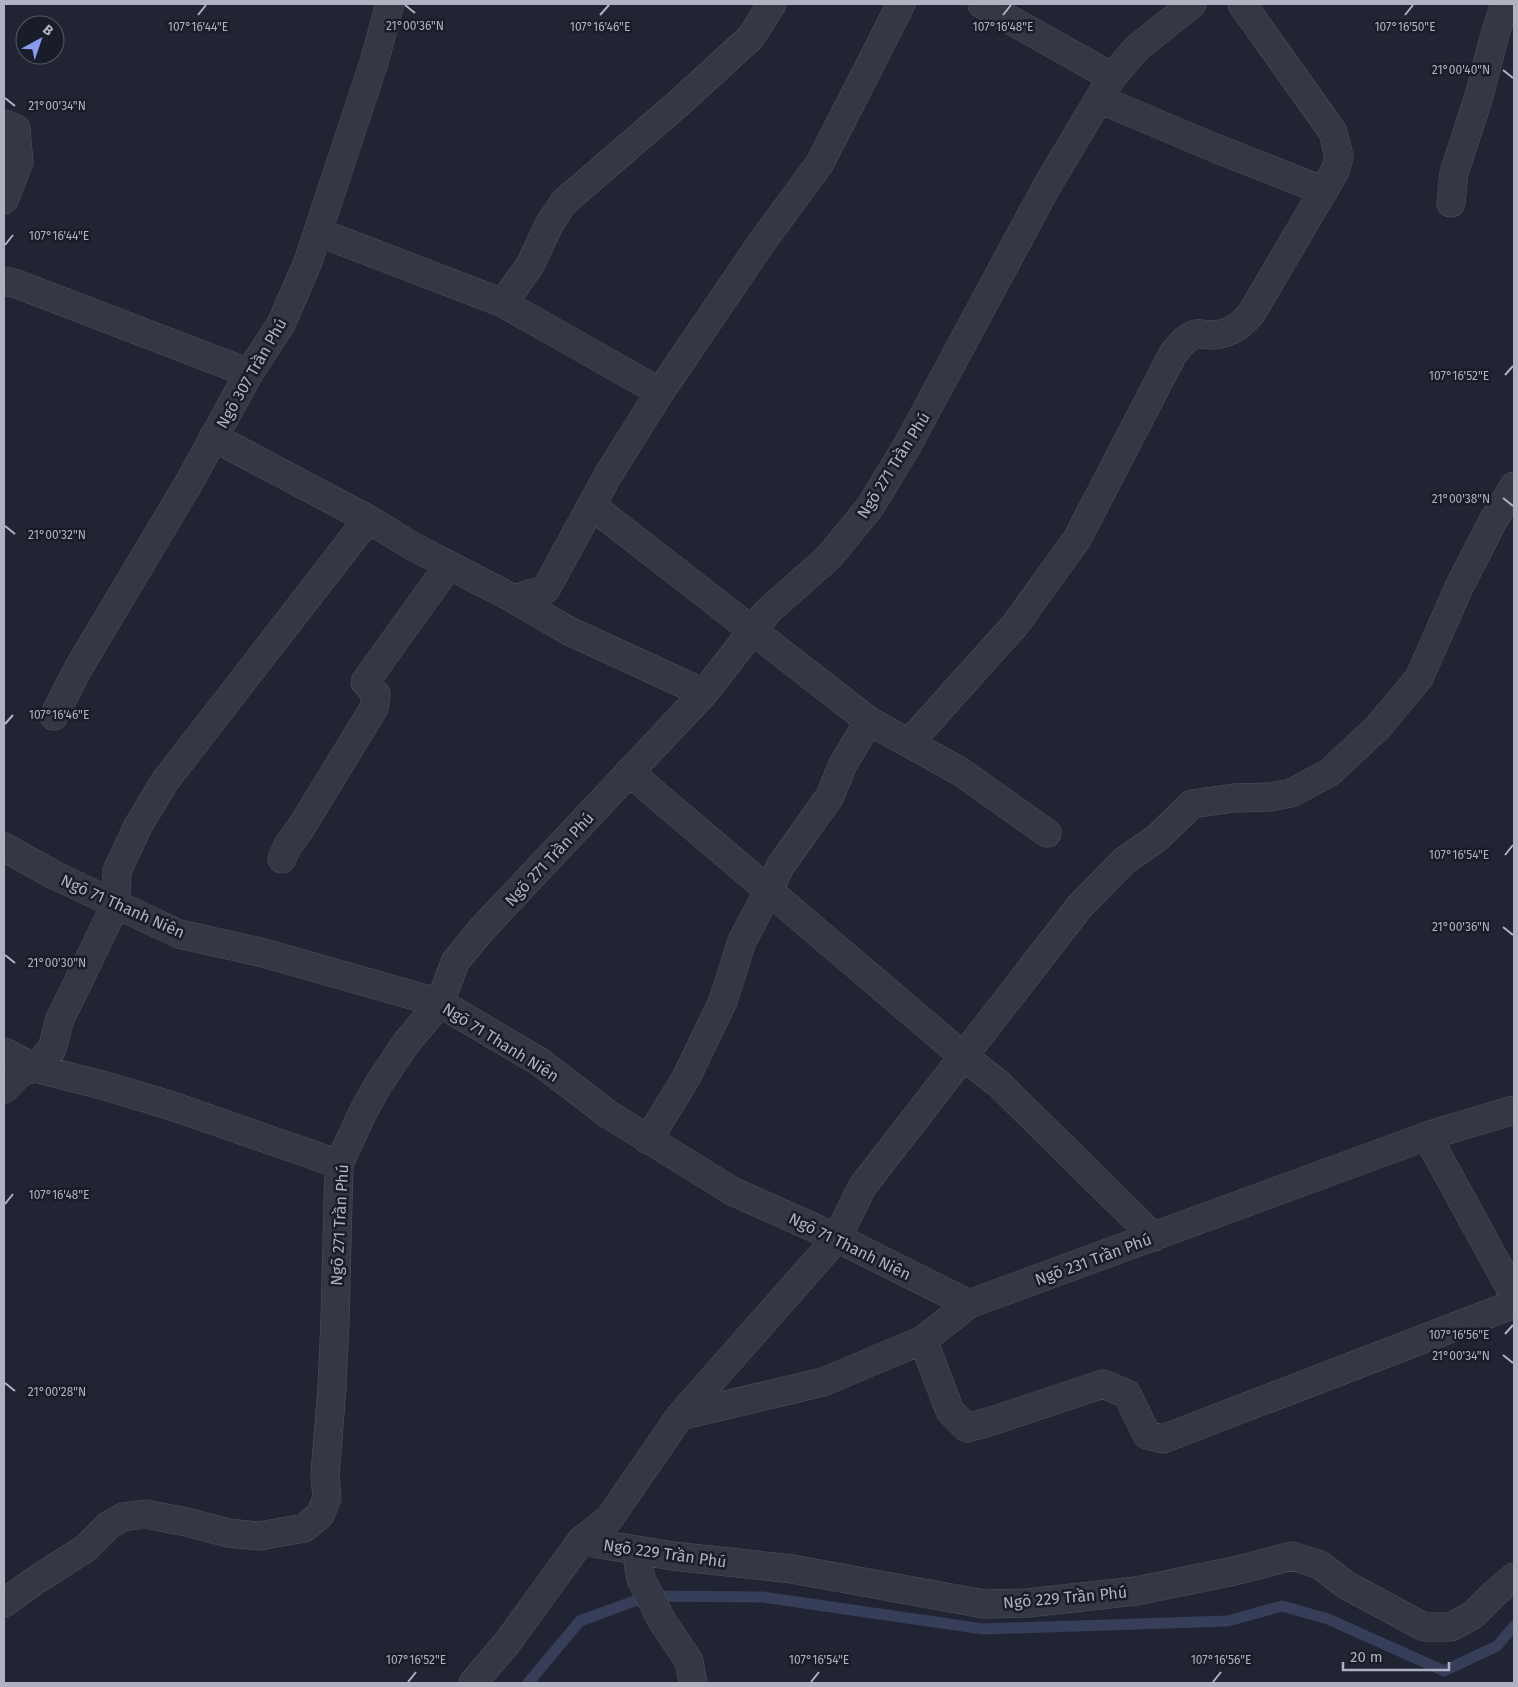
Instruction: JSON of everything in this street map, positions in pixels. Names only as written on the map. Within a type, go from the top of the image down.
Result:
[{"type":"street","name":"Ngõ 307 Trần Phú","points":[[54,716],[78,667],[190,481],[249,373],[281,324],[308,262],[374,62],[390,4]]},
{"type":"street","points":[[503,304],[530,265],[550,223],[564,202],[679,103],[751,37],[772,4]]},
{"type":"street","points":[[514,600],[546,589],[608,475],[660,392],[762,242],[820,163],[901,4]]},
{"type":"street","points":[[982,4],[1105,88],[1215,148],[1324,191]]},
{"type":"street","name":"Ngõ 271 Trần Phú","points":[[4,1603],[86,1548],[109,1525],[123,1517],[145,1514],[228,1533],[259,1536],[304,1528],[320,1515],[327,1498],[325,1475],[332,1387],[339,1164],[378,1084],[406,1042],[440,1004],[456,962],[482,929],[704,693],[767,612],[829,558],[870,507],[907,446],[1047,186],[1105,88],[1137,48],[1192,4]]},
{"type":"street","points":[[909,743],[1015,625],[1077,539],[1172,354],[1185,340],[1196,334],[1227,333],[1243,324],[1251,314],[1335,171],[1339,157],[1334,132],[1242,4]]},
{"type":"street","points":[[1451,203],[1454,172],[1479,96],[1505,4]]},
{"type":"street","points":[[4,124],[16,129],[19,162],[4,200]]},
{"type":"street","points":[[318,232],[503,304],[660,392]]},
{"type":"street","points":[[4,281],[17,284],[249,373]]},
{"type":"street","points":[[214,437],[368,519],[412,546],[569,631],[704,693]]},
{"type":"street","name":"Ngõ 229 Trần Phú","points":[[473,1683],[507,1643],[581,1541],[609,1519],[680,1416],[837,1238],[862,1187],[1080,906],[1124,861],[1157,838],[1192,804],[1234,798],[1270,797],[1291,793],[1329,773],[1378,727],[1419,678],[1460,585],[1493,521],[1514,486]]},
{"type":"street","points":[[592,506],[869,721],[961,772],[1047,833]]},
{"type":"street","points":[[4,1089],[22,1071],[35,1068],[52,1049],[60,1019],[116,904],[118,871],[138,826],[165,781],[368,519]]},
{"type":"street","points":[[282,859],[287,847],[302,826],[374,708],[376,694],[365,682],[449,565]]},
{"type":"street","points":[[648,1140],[686,1078],[723,1001],[742,941],[770,890],[781,865],[830,796],[843,764],[869,721]]},
{"type":"street","points":[[629,772],[963,1056],[999,1084],[1154,1237]]},
{"type":"street","name":"Ngõ 71 Thanh Niên","points":[[4,847],[54,875],[179,934],[260,952],[440,1004],[540,1062],[608,1114],[732,1191],[837,1238],[969,1304]]},
{"type":"street","points":[[4,1052],[35,1068],[102,1085],[169,1106],[339,1164]]},
{"type":"street","name":"Ngõ 231 Trần Phú","points":[[680,1416],[823,1382],[923,1340],[969,1304],[1427,1136],[1514,1110]]},
{"type":"street","points":[[1427,1136],[1514,1295]]},
{"type":"street","points":[[923,1340],[950,1411],[967,1428],[1103,1384],[1127,1394],[1147,1435],[1164,1439],[1514,1304]]},
{"type":"street","name":"Ngõ 229 Trần Phú","points":[[581,1541],[673,1556],[792,1569],[984,1604],[1027,1604],[1136,1591],[1234,1571],[1292,1556],[1320,1565],[1346,1585],[1424,1627],[1451,1627],[1473,1615],[1494,1593],[1514,1577]]},
{"type":"street","points":[[636,1550],[641,1579],[662,1621],[689,1661],[694,1683]]},
{"type":"waterway","points":[[528,1683],[580,1621],[648,1596],[762,1597],[983,1629],[1228,1621],[1282,1606],[1328,1619],[1444,1671],[1497,1646],[1514,1626]]}]
